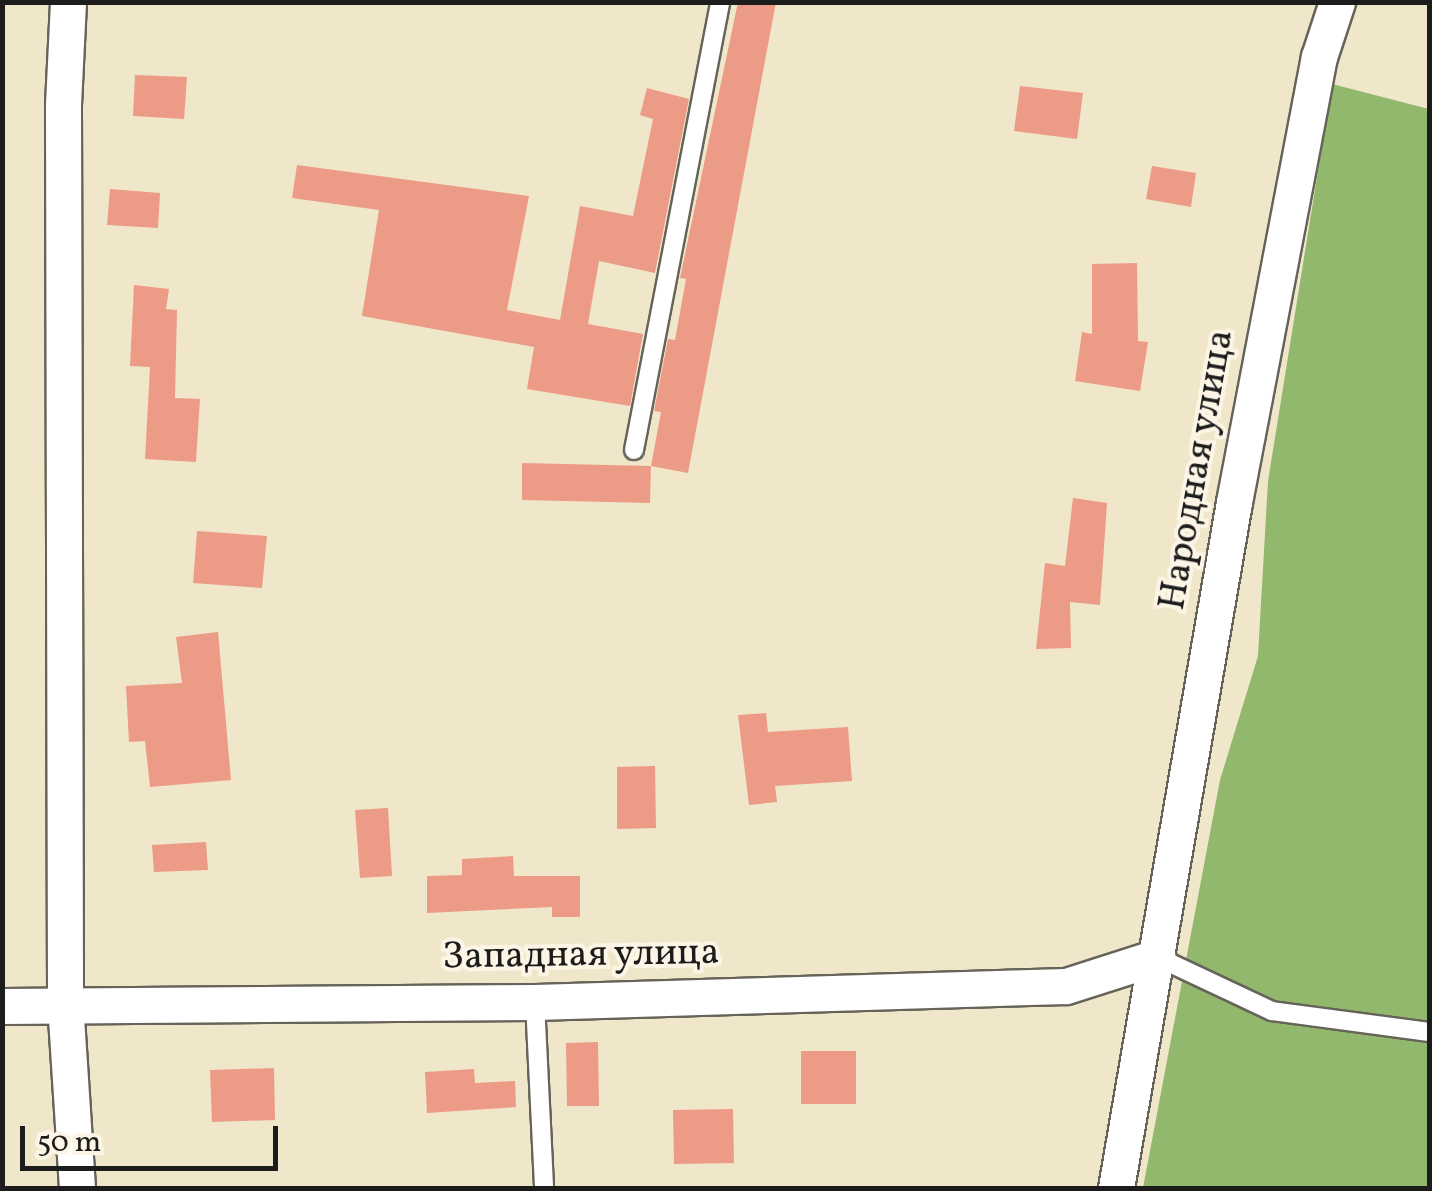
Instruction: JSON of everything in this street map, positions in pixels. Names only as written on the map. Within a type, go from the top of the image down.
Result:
[{"type":"street","points":[[68,2],[65,1002],[76,1188]]},
{"type":"street","name":"Народная улица","points":[[1116,1188],[1234,502],[1318,57],[1337,2]]},
{"type":"street","name":"Западная улица","points":[[2,1006],[65,1002],[536,1002],[1066,986],[1157,956]]},
{"type":"lane","points":[[634,450],[720,2]]},
{"type":"lane","points":[[1157,956],[1272,1012],[1430,1032]]},
{"type":"lane","points":[[536,1002],[544,1188]]},
{"type":"green space","points":[[1332,84],[1429,109],[1429,1188],[1143,1188],[1220,780],[1258,656],[1268,481]]},
{"type":"building","points":[[738,2],[776,2],[688,473],[651,466],[661,412],[654,411],[668,339],[675,340],[686,279],[680,278]]},
{"type":"building","points":[[135,75],[187,77],[184,119],[133,116]]},
{"type":"building","points":[[1020,86],[1083,93],[1077,139],[1014,131]]},
{"type":"building","points":[[647,88],[689,99],[655,273],[599,261],[588,324],[643,334],[630,406],[527,389],[534,347],[362,316],[379,210],[292,198],[297,165],[529,196],[507,310],[560,320],[580,206],[633,216],[653,119],[640,115]]},
{"type":"building","points":[[1152,166],[1196,173],[1191,207],[1146,199]]},
{"type":"building","points":[[110,189],[160,193],[158,228],[107,225]]},
{"type":"building","points":[[1137,263],[1138,341],[1148,342],[1140,391],[1075,381],[1082,332],[1092,334],[1092,264]]},
{"type":"building","points":[[134,285],[169,289],[166,309],[177,310],[175,398],[200,399],[196,462],[145,459],[150,367],[130,366]]},
{"type":"building","points":[[522,463],[651,466],[650,503],[522,500]]},
{"type":"building","points":[[1073,498],[1107,503],[1100,605],[1070,602],[1071,648],[1036,649],[1045,563],[1065,566]]},
{"type":"building","points":[[197,531],[267,536],[262,588],[193,583]]},
{"type":"building","points":[[218,632],[231,780],[150,787],[145,741],[129,742],[126,686],[182,683],[176,637]]},
{"type":"building","points":[[766,713],[768,732],[848,727],[852,781],[775,786],[777,802],[749,805],[738,715]]},
{"type":"building","points":[[655,766],[656,828],[617,829],[617,767]]},
{"type":"building","points":[[388,808],[392,876],[360,878],[355,810]]},
{"type":"building","points":[[206,842],[208,870],[154,872],[152,845]]},
{"type":"building","points":[[513,856],[514,876],[580,876],[580,917],[552,917],[552,907],[427,913],[427,876],[462,875],[462,859]]},
{"type":"building","points":[[598,1042],[599,1106],[567,1106],[566,1043]]},
{"type":"building","points":[[801,1051],[856,1051],[856,1104],[801,1104]]},
{"type":"building","points":[[274,1068],[275,1120],[212,1122],[210,1070]]},
{"type":"building","points":[[474,1069],[475,1083],[515,1081],[516,1107],[427,1113],[425,1072]]},
{"type":"building","points":[[733,1109],[734,1163],[674,1164],[673,1110]]}]
